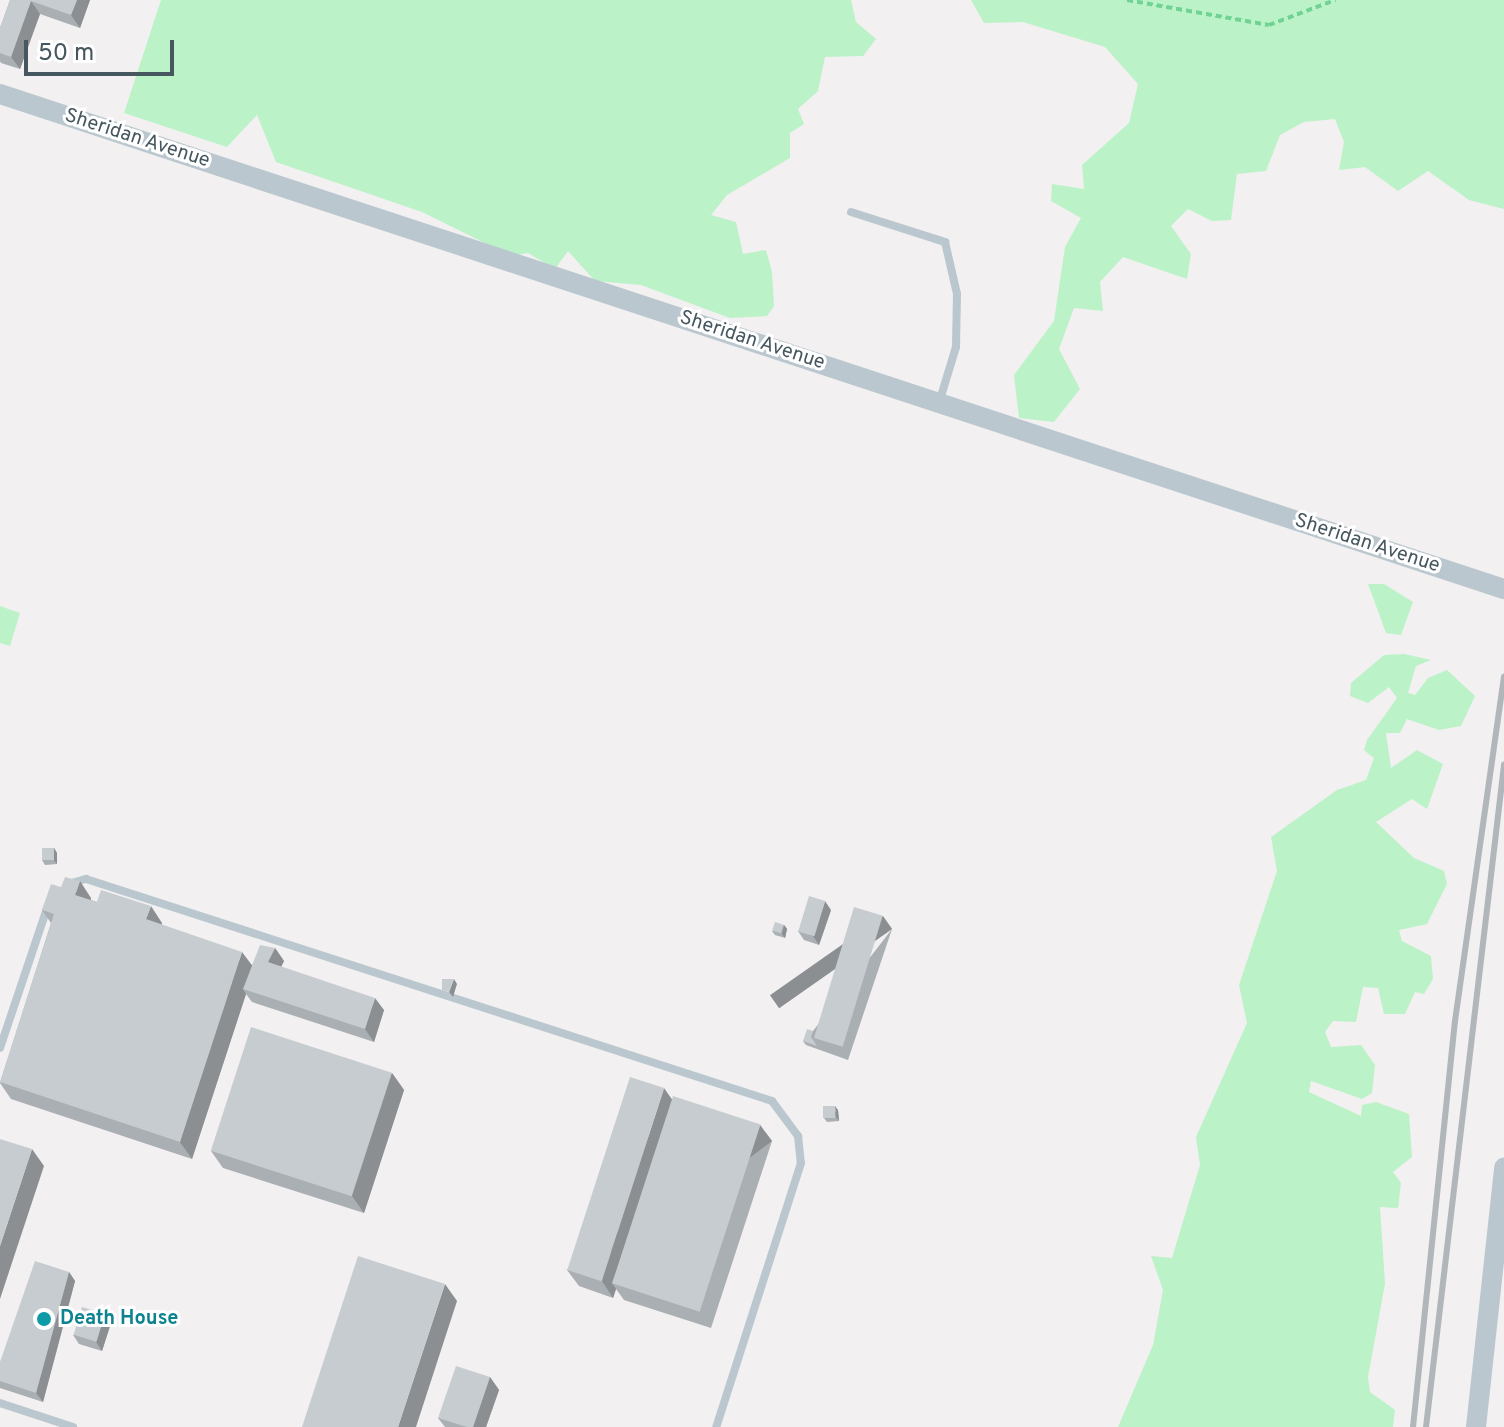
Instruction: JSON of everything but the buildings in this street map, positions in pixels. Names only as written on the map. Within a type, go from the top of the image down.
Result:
[{"type":"street","name":"Sheridan Avenue","points":[[0,94],[1504,589]]},
{"type":"street","points":[[1476,1427],[1504,1168]]},
{"type":"lane","points":[[851,212],[945,242],[957,294],[956,347],[939,403]]},
{"type":"lane","points":[[0,1048],[51,897],[86,879],[772,1101],[798,1136],[798,1177],[716,1427]]},
{"type":"lane","points":[[0,1403],[73,1427]]},
{"type":"path","points":[[1127,0],[1269,25],[1335,0]]},
{"type":"green space","points":[[161,0],[851,0],[856,22],[876,39],[863,56],[825,57],[818,91],[798,109],[804,124],[790,133],[790,158],[727,195],[711,215],[736,222],[743,254],[766,250],[772,272],[774,306],[767,316],[730,318],[641,285],[595,281],[568,251],[555,269],[528,253],[511,256],[422,212],[276,162],[257,115],[227,147],[124,113]]},
{"type":"green space","points":[[971,0],[1504,0],[1504,209],[1469,200],[1428,171],[1398,191],[1365,167],[1339,170],[1344,142],[1335,119],[1304,122],[1280,135],[1266,171],[1237,174],[1231,220],[1212,221],[1188,209],[1171,226],[1191,254],[1187,279],[1123,257],[1100,282],[1103,311],[1074,308],[1059,349],[1080,389],[1054,422],[1019,418],[1014,375],[1054,321],[1065,247],[1081,218],[1051,201],[1052,184],[1084,189],[1082,165],[1129,123],[1138,84],[1105,47],[1023,22],[984,23]]},
{"type":"green space","points":[[1368,584],[1384,584],[1413,602],[1401,635],[1386,633]]},
{"type":"green space","points":[[0,606],[20,613],[10,646],[0,643]]},
{"type":"green space","points":[[1404,654],[1431,660],[1416,666],[1408,693],[1415,695],[1428,678],[1447,670],[1475,696],[1461,726],[1439,730],[1407,719],[1400,733],[1386,733],[1391,768],[1417,750],[1443,764],[1427,809],[1412,799],[1376,822],[1414,858],[1444,871],[1447,884],[1427,924],[1399,930],[1402,941],[1431,956],[1433,979],[1424,994],[1415,992],[1405,1014],[1384,1014],[1378,988],[1363,987],[1356,1022],[1333,1021],[1325,1032],[1331,1047],[1361,1045],[1375,1065],[1372,1093],[1362,1099],[1311,1081],[1309,1092],[1361,1116],[1362,1105],[1376,1102],[1409,1114],[1412,1157],[1393,1172],[1401,1183],[1398,1208],[1380,1207],[1385,1284],[1368,1377],[1370,1392],[1395,1410],[1393,1427],[1118,1427],[1153,1345],[1163,1290],[1151,1256],[1172,1258],[1200,1165],[1196,1137],[1247,1023],[1239,985],[1277,871],[1271,837],[1337,790],[1366,780],[1374,758],[1364,750],[1367,740],[1397,698],[1389,687],[1368,703],[1350,696],[1351,683],[1384,655]]},
{"type":"railway","points":[[1413,1427],[1455,1021],[1504,676]]},
{"type":"railway","points":[[1426,1427],[1504,765]]},
{"type":"place","name":"Death House","points":[[44,1319]]}]
